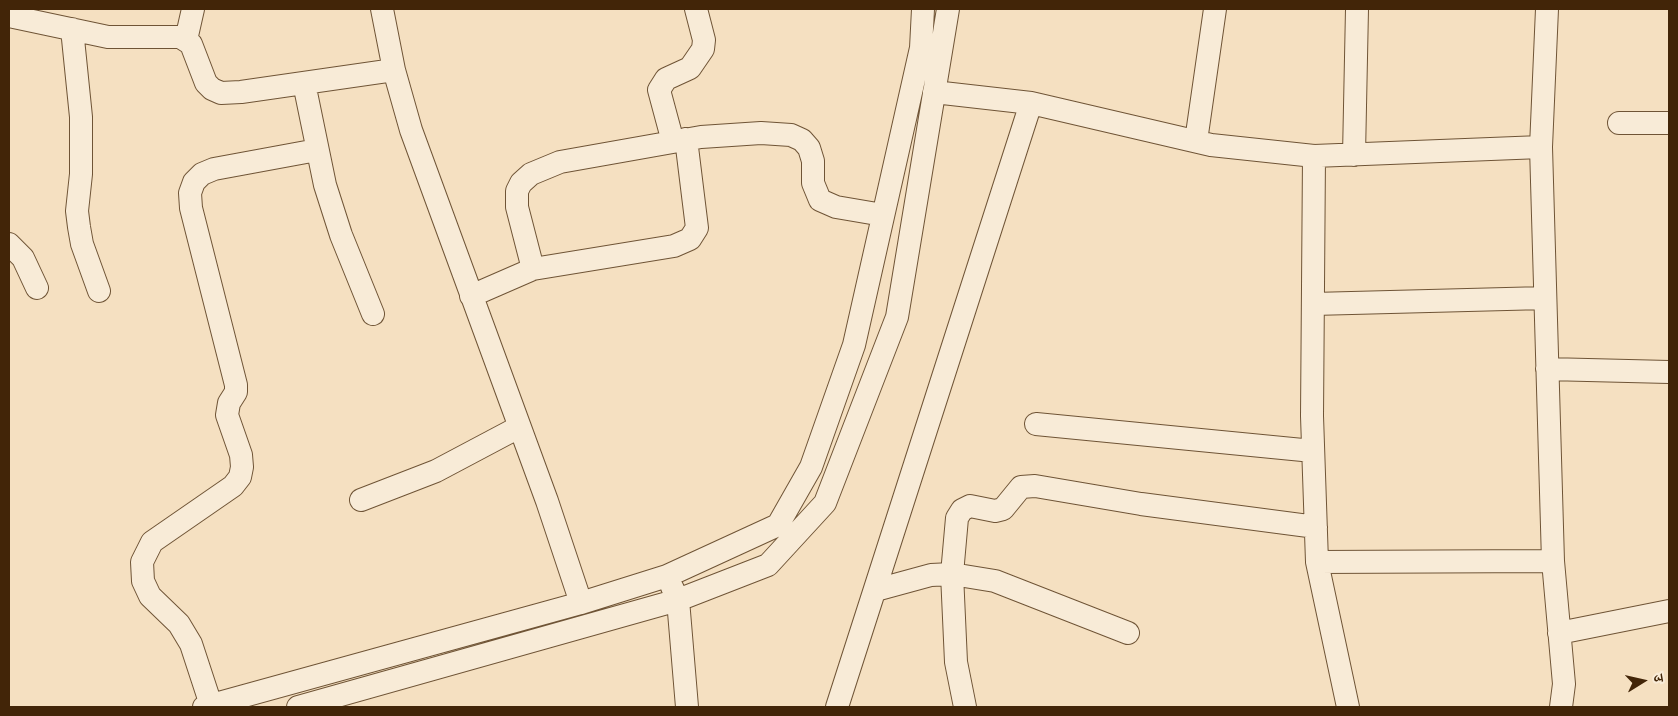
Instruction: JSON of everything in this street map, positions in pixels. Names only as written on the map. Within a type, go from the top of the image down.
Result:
[{"type":"street","points":[[186,40],[193,9]]},
{"type":"street","points":[[382,9],[394,70],[411,130],[582,603]]},
{"type":"street","points":[[471,296],[533,269],[674,246],[690,239],[696,228],[679,141],[659,90],[666,79],[690,68],[703,49],[704,40],[696,9]]},
{"type":"street","points":[[317,150],[214,169],[202,174],[194,182],[190,194],[191,208],[236,385],[236,392],[229,403],[227,415],[241,455],[242,467],[240,477],[233,486],[152,542],[142,562],[143,580],[150,596],[179,624],[190,644],[207,706],[582,603],[668,576],[778,525],[811,467],[854,345],[921,48],[923,9]]},
{"type":"street","points":[[298,707],[678,600],[768,565],[825,503],[897,317],[948,9]]},
{"type":"street","points":[[1196,141],[1216,9]]},
{"type":"street","points":[[1354,155],[1357,9]]},
{"type":"street","points":[[1547,9],[1541,147],[1553,561],[1564,684],[1561,707]]},
{"type":"street","points":[[9,16],[108,37],[173,37],[186,40],[195,51],[201,74],[212,89],[230,93],[394,70]]},
{"type":"street","points":[[72,29],[81,117],[77,211],[82,244],[99,291]]},
{"type":"street","points":[[304,83],[325,185],[342,235],[373,314]]},
{"type":"street","points":[[934,92],[1031,102],[1196,141],[1314,156],[1541,147]]},
{"type":"street","points":[[837,707],[1031,102]]},
{"type":"street","points":[[1618,123],[1669,123]]},
{"type":"street","points":[[533,269],[517,207],[517,191],[522,182],[538,170],[560,162],[679,141],[761,133],[791,135],[802,140],[809,148],[813,161],[813,183],[820,200],[836,207],[883,215]]},
{"type":"street","points":[[1314,156],[1313,451],[1317,562],[1348,707]]},
{"type":"street","points":[[9,244],[23,258],[37,288]]},
{"type":"street","points":[[1313,304],[1545,298]]},
{"type":"street","points":[[1547,369],[1669,372]]},
{"type":"street","points":[[1036,424],[1313,451]]},
{"type":"street","points":[[361,500],[436,471],[519,427]]},
{"type":"street","points":[[965,707],[956,662],[952,574],[957,518],[962,510],[970,506],[995,511],[1003,509],[1016,491],[1026,485],[1141,504],[1316,527]]},
{"type":"street","points":[[1317,562],[1553,561]]},
{"type":"street","points":[[876,590],[932,575],[952,574],[995,581],[1128,633]]},
{"type":"street","points":[[668,576],[678,600],[688,707]]},
{"type":"street","points":[[1559,633],[1669,611]]}]
